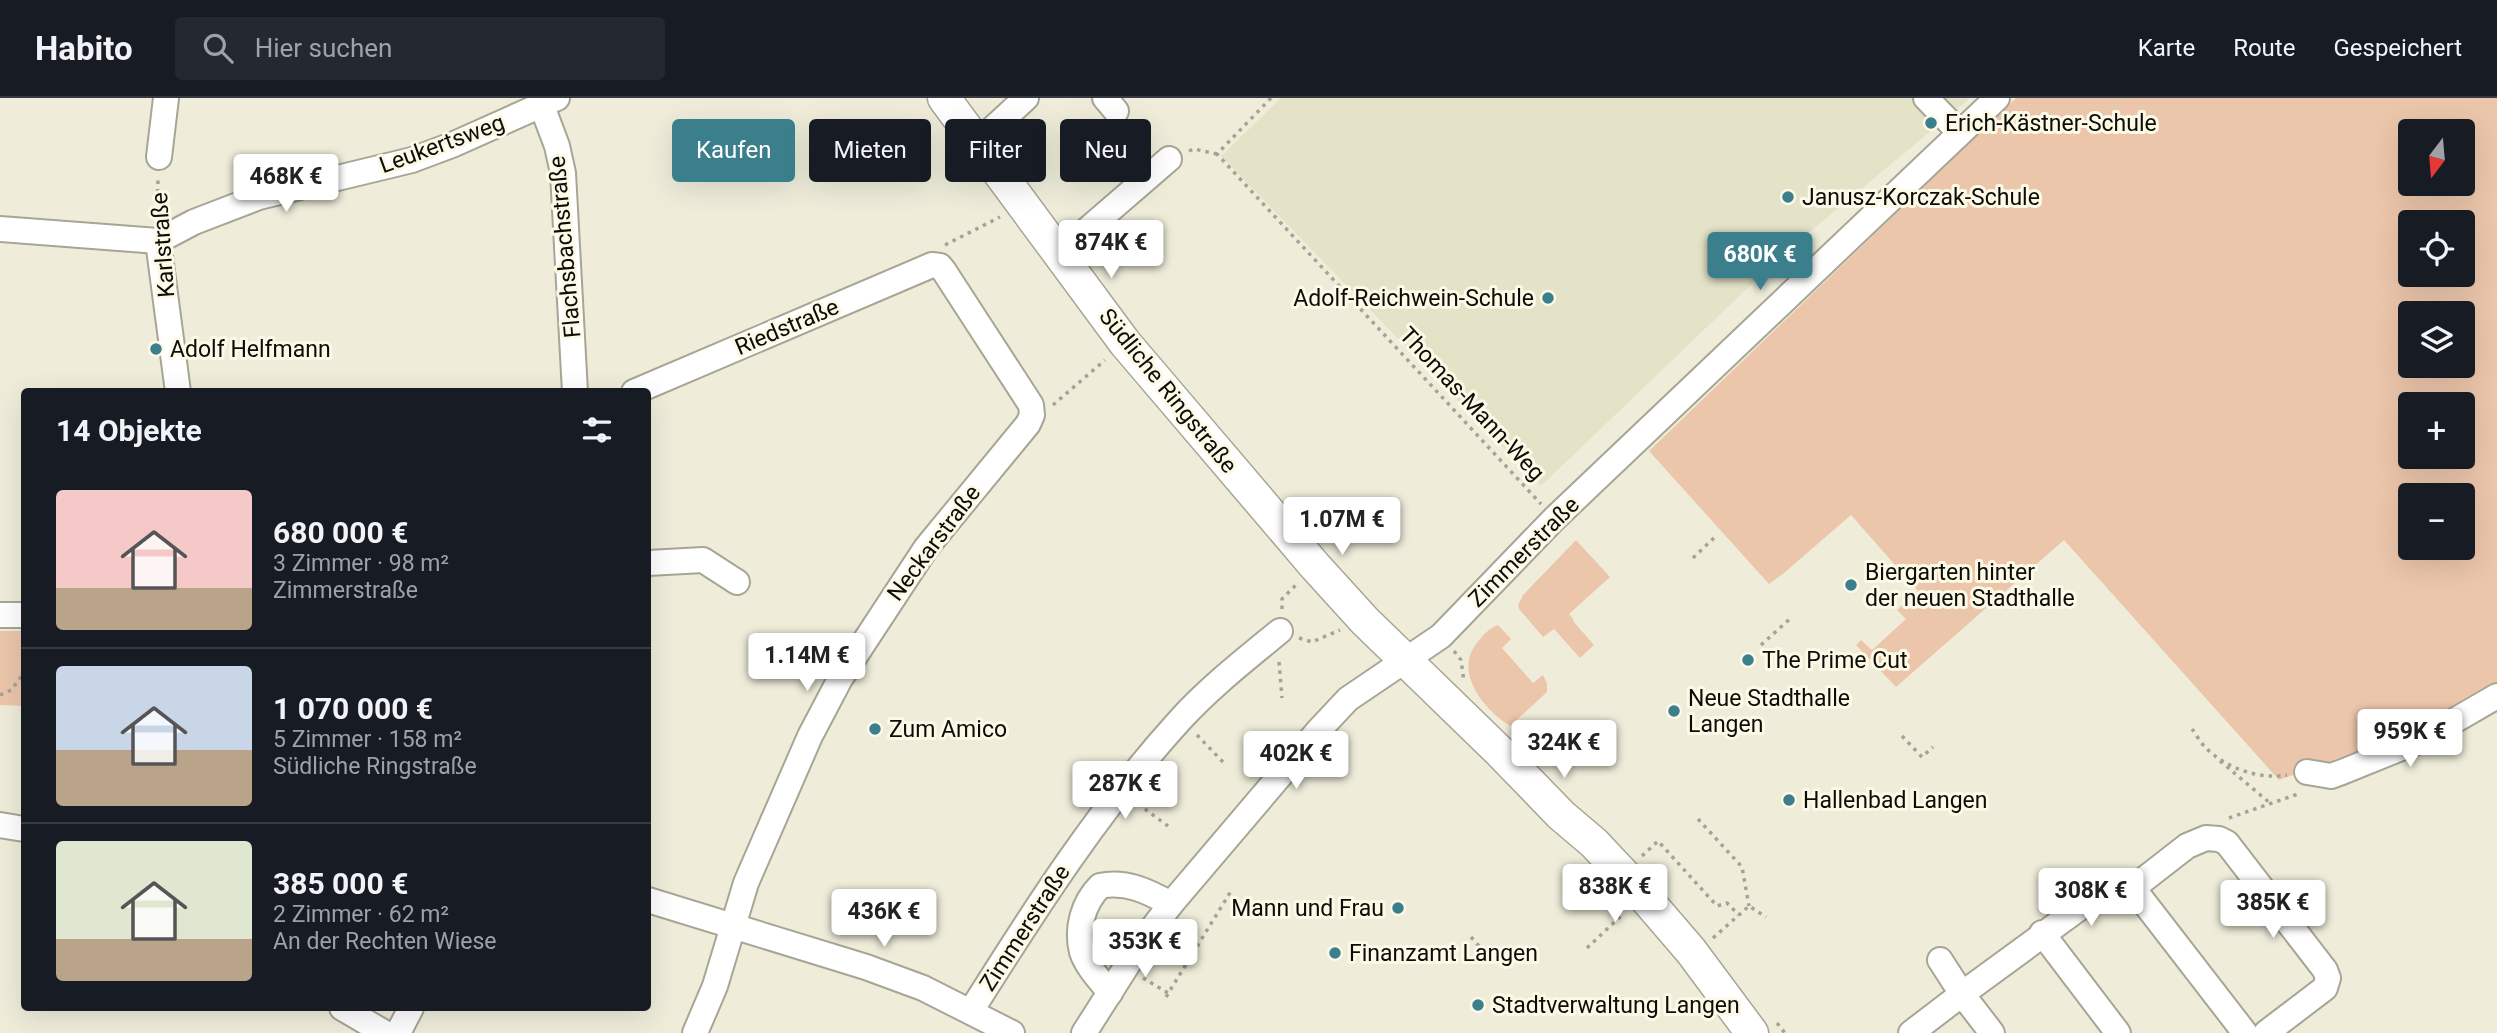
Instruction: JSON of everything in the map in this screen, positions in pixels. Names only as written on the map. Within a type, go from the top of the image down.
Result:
[{"type":"main road","name":"Südliche Ringstraße","points":[[944,98],[959,119]]},
{"type":"main road","name":"Südliche Ringstraße","points":[[1006,182],[1125,343],[1315,566],[1365,621],[1520,772],[1561,816],[1594,843],[1659,912],[1692,951],[1752,1033]]},
{"type":"main road","name":"Südliche Ringstraße","points":[[1561,816],[1584,851],[1631,903],[1718,990]]},
{"type":"street","points":[[159,157],[166,98]]},
{"type":"street","points":[[1003,119],[1026,98]]},
{"type":"street","points":[[1926,98],[1961,133]]},
{"type":"street","name":"Zimmerstraße","points":[[1084,1033],[1142,942],[1171,904],[1340,707],[1441,636],[1554,519],[1997,98]]},
{"type":"street","name":"Leukertsweg","points":[[158,241],[194,222],[259,197],[376,170],[422,156],[546,101]]},
{"type":"street","name":"Flachsbachstraße","points":[[546,101],[563,173],[575,388]]},
{"type":"street","points":[[1059,254],[1169,159]]},
{"type":"street","points":[[0,229],[158,241]]},
{"type":"street","name":"Karlstraße","points":[[158,241],[177,388]]},
{"type":"street","name":"Riedstraße","points":[[643,388],[932,265],[940,266]]},
{"type":"street","points":[[940,266],[1031,405],[1032,415]]},
{"type":"street","name":"Neckarstraße","points":[[695,1033],[707,1007],[746,883],[810,736],[840,679],[926,548],[1028,424],[1032,415]]},
{"type":"street","points":[[651,563],[703,560],[737,582]]},
{"type":"street","points":[[0,615],[21,615]]},
{"type":"street","name":"Zimmerstraße","points":[[971,1011],[1046,892],[1119,791],[1181,718],[1281,626]]},
{"type":"street","points":[[2319,774],[2421,740],[2497,696]]},
{"type":"street","points":[[0,825],[21,828]]},
{"type":"street","points":[[1910,1033],[2042,933],[2089,901],[2133,888],[2188,846],[2206,838],[2227,843],[2325,970],[2328,978],[2325,988],[2266,1033]]},
{"type":"street","points":[[1110,993],[1082,952],[1081,925],[1091,895],[1100,886],[1119,884],[1148,891],[1171,904]]},
{"type":"street","points":[[2133,888],[2245,1033]]},
{"type":"street","points":[[651,901],[866,967],[923,988],[1012,1033]]},
{"type":"street","points":[[2042,933],[2118,1033]]},
{"type":"street","points":[[1940,960],[1992,1033]]},
{"type":"street","points":[[347,1011],[385,1033]]},
{"type":"street","points":[[398,1033],[409,1011]]},
{"type":"path","points":[[1169,159],[1194,149],[1217,154],[1272,98]]},
{"type":"path","name":"Thomas-Mann-Weg","points":[[1217,154],[1554,519]]},
{"type":"path","name":"Karlstraße","points":[[158,241],[159,157]]},
{"type":"path","points":[[940,266],[941,247],[1023,205]]},
{"type":"path","points":[[1032,415],[1045,411],[1125,343]]},
{"type":"path","points":[[1693,558],[1716,536]]},
{"type":"path","points":[[1315,566],[1282,599],[1281,626],[1312,642],[1365,621]]},
{"type":"path","points":[[1761,645],[1792,617]]},
{"type":"path","points":[[0,695],[11,691],[21,677]]},
{"type":"path","points":[[1181,718],[1224,762]]},
{"type":"path","points":[[2192,729],[2206,748],[2270,803]]},
{"type":"path","points":[[1902,736],[1922,757],[1933,747]]},
{"type":"path","points":[[2206,748],[2232,766],[2252,773],[2274,778],[2319,774]]},
{"type":"path","points":[[2206,838],[2227,819],[2311,789],[2319,774]]},
{"type":"path","points":[[1119,791],[1168,826]]},
{"type":"path","points":[[1698,819],[1742,867],[1749,906],[1766,917]]},
{"type":"path","points":[[1633,864],[1658,841],[1717,906],[1727,903],[1739,915]]},
{"type":"path","points":[[1139,976],[1167,995],[1231,891]]},
{"type":"path","points":[[1587,948],[1620,919],[1631,903]]},
{"type":"path","points":[[1708,943],[1749,906]]},
{"type":"path","points":[[1471,937],[1479,946]]},
{"type":"shaded area","name":"Adolf-Reichwein-Schule","points":[[1281,98],[1970,98],[1780,257],[1541,486],[1221,156]]},
{"type":"shaded area","points":[[2016,98],[2497,98],[2497,683],[2403,734],[2279,780],[2064,540],[1896,687],[1856,645],[1861,640],[1872,650],[1906,619],[1897,610],[1918,591],[1851,515],[1769,584],[1649,451]]},
{"type":"shaded area","points":[[1576,540],[1610,577],[1569,614],[1594,645],[1580,658],[1554,629],[1543,637],[1518,605],[1523,595]]},
{"type":"shaded area","points":[[1498,625],[1511,639],[1502,648],[1533,683],[1543,675],[1547,683],[1547,692],[1510,726],[1482,700],[1470,678],[1468,666],[1470,654],[1477,643],[1486,632]]},
{"type":"shaded area","points":[[0,631],[21,631],[21,706],[0,705]]},
{"type":"place","name":"Erich-Kästner-Schule","points":[[1931,123]]},
{"type":"place","name":"Janusz-Korczak-Schule","points":[[1788,197]]},
{"type":"place","name":"Adolf-Reichwein-Schule","points":[[1548,298]]},
{"type":"place","name":"Adolf Helfmann","points":[[156,349]]},
{"type":"place","name":"Biergarten hinter der neuen Stadthalle","points":[[1851,585]]},
{"type":"place","name":"The Prime Cut","points":[[1748,660]]},
{"type":"place","name":"Neue Stadthalle Langen","points":[[1674,711]]},
{"type":"place","name":"Zum Amico","points":[[875,729]]},
{"type":"place","name":"Hallenbad Langen","points":[[1789,800]]},
{"type":"place","name":"Mann und Frau","points":[[1398,908]]},
{"type":"place","name":"Finanzamt Langen","points":[[1335,953]]},
{"type":"place","name":"Stadtverwaltung Langen","points":[[1478,1005]]}]
